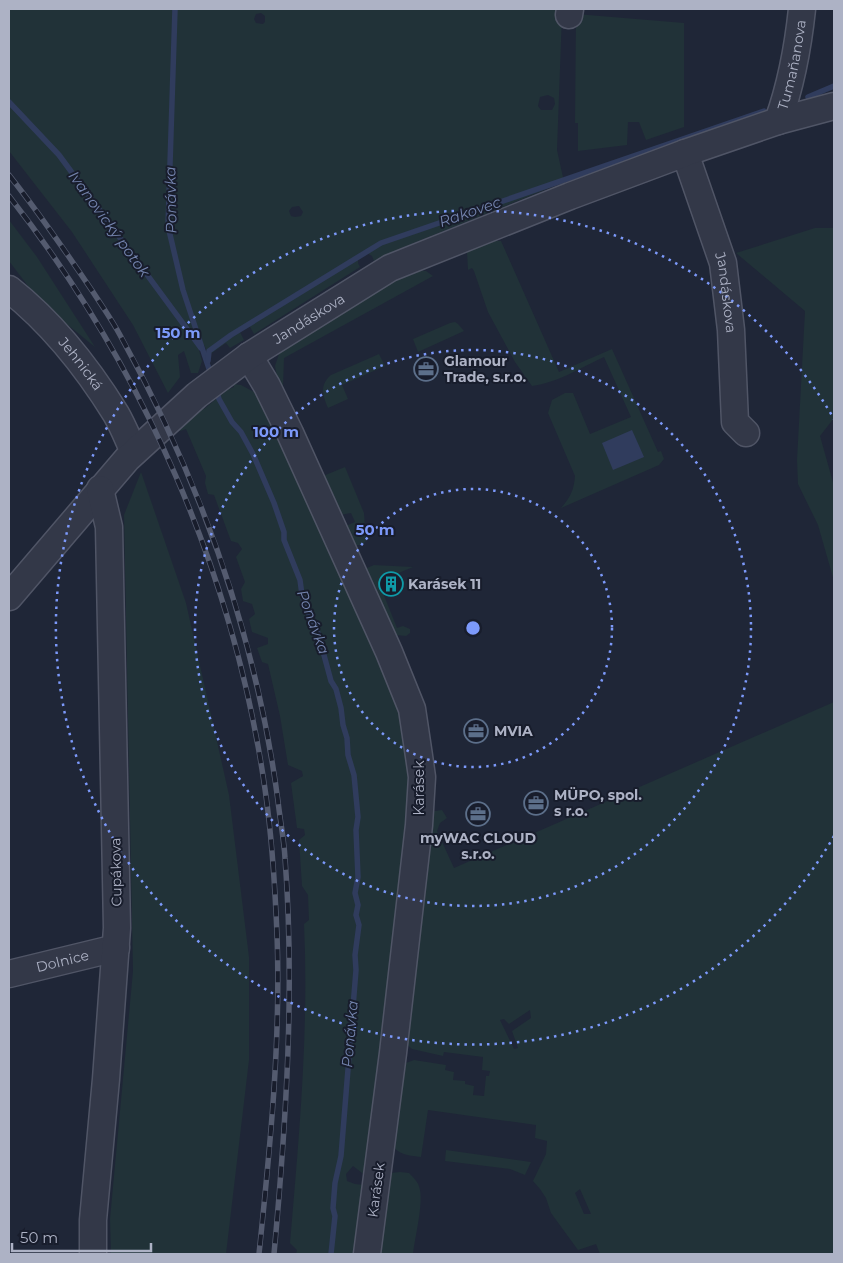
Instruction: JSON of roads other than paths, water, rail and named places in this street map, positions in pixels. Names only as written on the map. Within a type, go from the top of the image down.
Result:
[{"type":"street","name":"Tumaňanova","points":[[778,121],[787,97],[802,9]]},
{"type":"street","name":"Jandáskova","points":[[9,597],[100,489],[134,452],[201,391],[249,356],[390,268],[570,196],[686,153],[778,121],[834,106]]},
{"type":"street","name":"Jandáskova","points":[[686,153],[723,263],[731,330],[735,422],[746,433]]},
{"type":"street","name":"Jehnická","points":[[9,289],[47,322],[98,387],[117,415],[134,452]]},
{"type":"street","name":"Karásek","points":[[249,356],[267,386],[290,433],[389,652],[412,709],[422,778],[419,825],[393,1053],[367,1254]]},
{"type":"street","name":"Cupákova","points":[[93,1254],[93,1220],[117,918],[110,527],[100,489]]},
{"type":"street","name":"Dolnice","points":[[9,974],[116,948]]},
{"type":"water","points":[[632,430],[644,457],[613,470],[602,443]]},
{"type":"waterway","name":"Ponávka","points":[[175,9],[168,226],[183,290],[211,375]]},
{"type":"waterway","name":"Rakovec","points":[[808,97],[834,86]]},
{"type":"waterway","name":"Ivanovický potok","points":[[9,102],[59,155],[201,348]]},
{"type":"waterway","name":"Rakovec","points":[[208,361],[209,351],[231,335],[381,243],[764,111]]},
{"type":"waterway","name":"Ponávka","points":[[216,389],[219,399],[232,422],[241,432],[253,454],[274,503],[284,532],[284,540],[300,580],[302,595],[310,618],[318,633],[331,681],[336,689],[347,738],[348,755],[354,775],[358,817],[356,830],[358,877],[355,893],[358,905],[356,915],[359,925],[355,955],[356,970],[341,1156],[335,1183],[333,1208],[335,1216],[331,1254]]},
{"type":"railway","points":[[9,175],[107,313],[149,390],[176,446],[200,503],[240,619],[255,679],[268,739],[278,801],[288,908],[288,1056],[274,1254]]},
{"type":"railway","points":[[9,196],[57,262],[101,330],[141,402],[176,476],[206,552],[231,629],[251,709],[270,825],[278,974],[274,1094],[259,1254]]},
{"type":"place","name":"Glamour Trade, s.r.o.","points":[[426,369]]},
{"type":"place","name":"Karásek 11","points":[[391,584]]},
{"type":"place","name":"MVIA","points":[[476,731]]},
{"type":"place","name":"MÜPO, spol. s r.o.","points":[[536,803]]},
{"type":"place","name":"myWAC CLOUD s.r.o.","points":[[478,814]]}]
